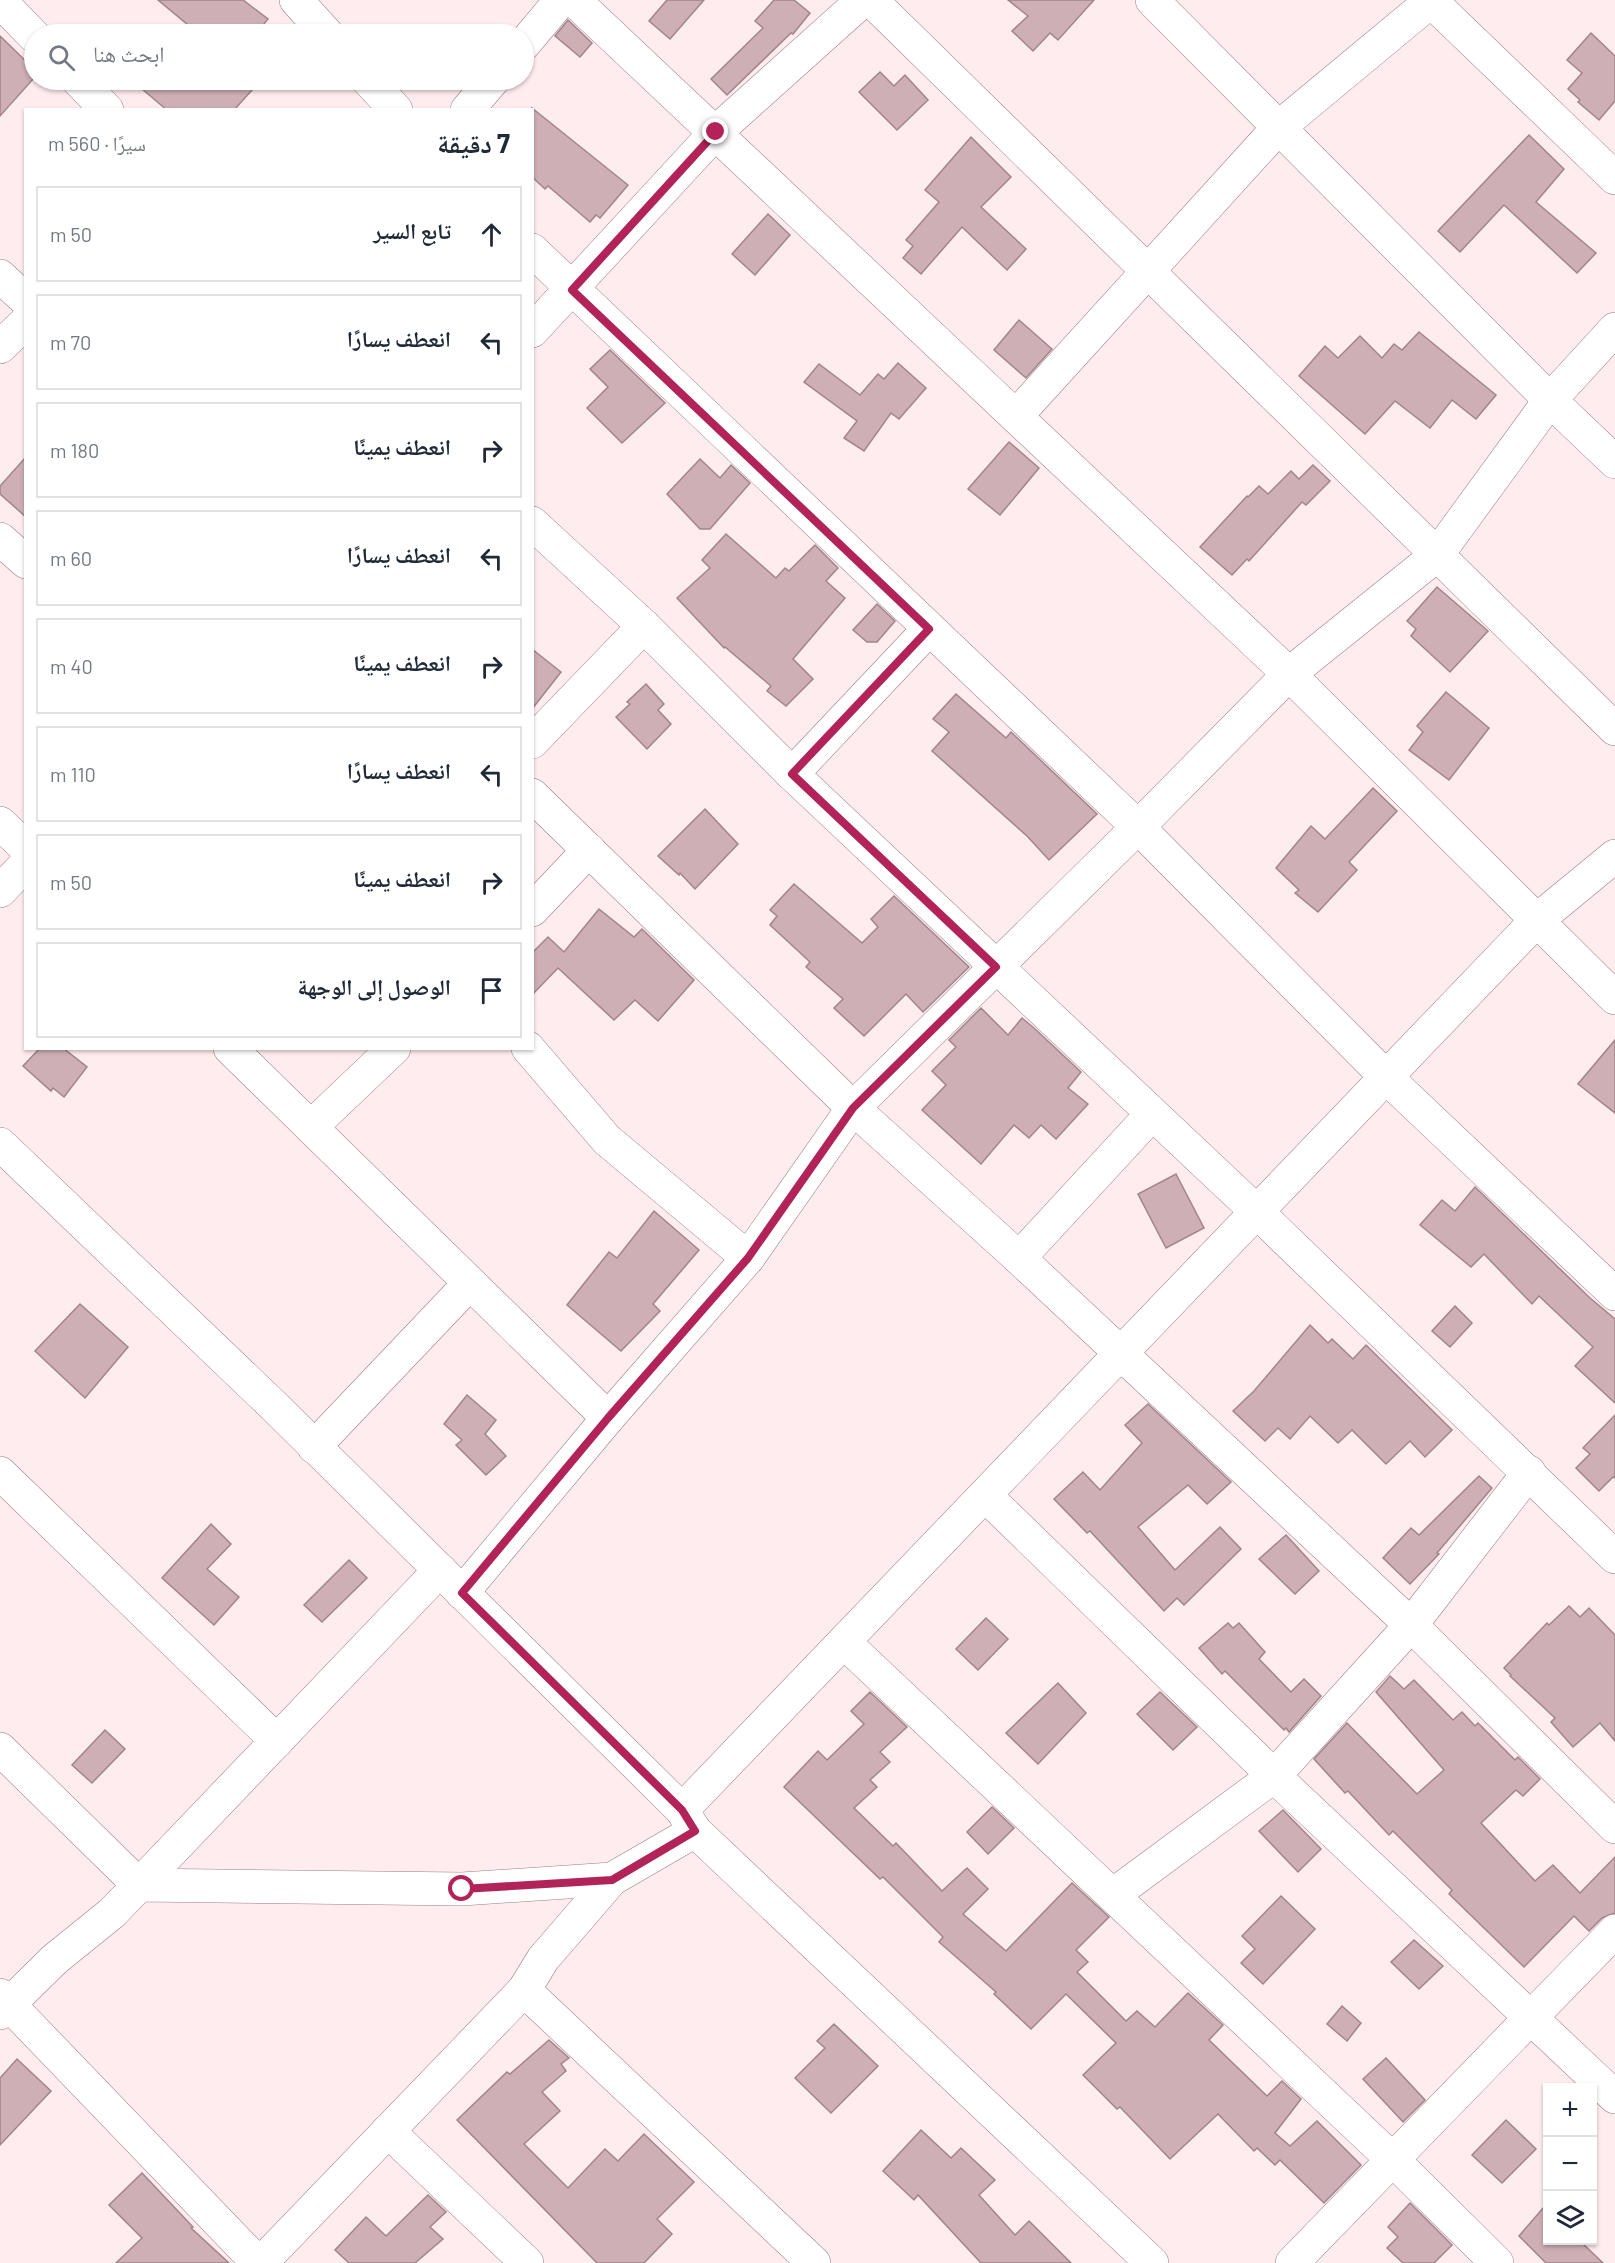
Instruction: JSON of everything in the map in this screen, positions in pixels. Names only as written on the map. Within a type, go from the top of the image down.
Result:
[{"type":"street","points":[[296,0],[318,24]]},
{"type":"street","points":[[534,32],[561,0]]},
{"type":"street","points":[[574,0],[1017,415],[1289,674],[1615,998]]},
{"type":"street","points":[[534,329],[716,132],[863,0]]},
{"type":"street","points":[[871,0],[1615,729]]},
{"type":"street","points":[[1152,0],[1550,400],[1615,462]]},
{"type":"street","points":[[1017,415],[1278,128],[1430,0],[1611,167]]},
{"type":"street","points":[[0,1],[24,26]]},
{"type":"street","points":[[88,90],[105,108]]},
{"type":"street","points":[[377,90],[394,108]]},
{"type":"street","points":[[469,108],[484,90]]},
{"type":"street","points":[[534,252],[1137,827],[1386,1077],[1615,1294]]},
{"type":"street","points":[[0,276],[24,298]]},
{"type":"street","points":[[0,347],[24,324]]},
{"type":"street","points":[[1615,329],[1550,400],[1437,555],[1289,674],[853,1108],[748,1258],[608,1418],[451,1582],[277,1741],[112,1914],[3,2004],[259,2263],[524,1990],[543,1959],[612,1880],[688,1820],[844,1642],[1386,1077],[1536,921],[1615,855]]},
{"type":"street","points":[[534,525],[644,626],[792,774],[1257,1212],[1615,1557]]},
{"type":"street","points":[[0,539],[24,560]]},
{"type":"street","points":[[534,740],[644,626]]},
{"type":"street","points":[[792,774],[929,629]]},
{"type":"street","points":[[534,797],[853,1108],[1019,1258],[1411,1625],[1615,1827]]},
{"type":"street","points":[[0,823],[24,846]]},
{"type":"street","points":[[534,908],[589,850]]},
{"type":"street","points":[[0,891],[24,866]]},
{"type":"street","points":[[232,1050],[608,1418]]},
{"type":"street","points":[[310,1127],[392,1050]]},
{"type":"street","points":[[530,1050],[607,1140],[748,1258]]},
{"type":"street","points":[[1019,1258],[1152,1114]]},
{"type":"street","points":[[0,1144],[314,1447],[688,1820],[1152,2263]]},
{"type":"street","points":[[314,1447],[470,1283]]},
{"type":"street","points":[[1113,1895],[1274,1776],[1411,1625],[1529,1472]]},
{"type":"street","points":[[0,1473],[277,1741]]},
{"type":"street","points":[[985,1495],[1274,1776],[1615,2097]]},
{"type":"street","points":[[844,1642],[1393,2160],[1497,2263]]},
{"type":"street","points":[[0,1749],[139,1885],[462,1889],[612,1880]]},
{"type":"street","points":[[1292,2263],[1615,1931]]},
{"type":"street","points":[[524,1990],[803,2260]]},
{"type":"street","points":[[388,2131],[527,2263]]},
{"type":"building","points":[[158,0],[243,0],[268,19],[264,24],[187,24]]},
{"type":"building","points":[[667,0],[704,0],[670,39],[649,21]]},
{"type":"building","points":[[774,0],[794,0],[810,13],[793,34],[791,33],[727,95],[711,79],[763,28],[755,21]]},
{"type":"building","points":[[1008,0],[1094,0],[1058,40],[1050,33],[1033,51],[1012,31],[1028,16]]},
{"type":"building","points":[[568,20],[592,43],[580,57],[555,36]]},
{"type":"building","points":[[1591,33],[1615,56],[1615,101],[1599,120],[1578,102],[1580,100],[1568,89],[1582,73],[1567,60]]},
{"type":"building","points":[[0,36],[24,59],[24,89],[0,116]]},
{"type":"building","points":[[880,72],[894,86],[905,75],[928,100],[897,130],[859,92]]},
{"type":"building","points":[[143,90],[252,90],[236,108],[165,108]]},
{"type":"building","points":[[534,110],[628,185],[600,218],[596,215],[590,222],[548,186],[545,189],[534,179]]},
{"type":"building","points":[[1529,135],[1564,169],[1536,202],[1596,253],[1577,273],[1504,205],[1460,252],[1438,231]]},
{"type":"building","points":[[971,137],[1011,177],[981,207],[1026,249],[1007,270],[962,227],[921,274],[903,258],[913,246],[906,240],[939,202],[925,190]]},
{"type":"building","points":[[768,214],[790,235],[755,275],[732,254]]},
{"type":"building","points":[[1019,320],[1052,349],[1026,378],[994,350]]},
{"type":"building","points":[[1419,332],[1496,395],[1476,419],[1452,400],[1430,428],[1395,401],[1365,434],[1299,376],[1325,346],[1338,358],[1360,336],[1382,358],[1394,344],[1402,350]]},
{"type":"building","points":[[610,350],[665,403],[622,443],[587,408],[608,387],[590,369]]},
{"type":"building","points":[[898,363],[926,388],[899,419],[891,413],[864,451],[844,438],[857,421],[804,382],[819,364],[860,395],[878,374],[884,379]]},
{"type":"building","points":[[1009,442],[1039,468],[1000,515],[968,489]]},
{"type":"building","points":[[24,459],[24,515],[0,494],[0,486]]},
{"type":"building","points":[[700,459],[720,478],[731,465],[750,483],[710,529],[700,529],[667,494]]},
{"type":"building","points":[[1313,465],[1330,481],[1306,505],[1302,502],[1249,561],[1247,559],[1232,575],[1200,547],[1259,486],[1268,494],[1291,471],[1299,479]]},
{"type":"building","points":[[726,534],[776,578],[785,568],[789,571],[815,545],[838,568],[826,581],[845,598],[793,659],[813,679],[786,706],[767,691],[771,686],[724,648],[677,598],[710,568],[702,560]]},
{"type":"building","points":[[1437,587],[1488,631],[1450,672],[1411,636],[1416,629],[1407,621]]},
{"type":"building","points":[[877,604],[895,621],[877,642],[867,642],[853,630]]},
{"type":"building","points":[[534,651],[561,672],[534,706]]},
{"type":"building","points":[[646,684],[664,704],[658,710],[671,724],[647,749],[616,717],[630,704],[627,702]]},
{"type":"building","points":[[1446,692],[1489,728],[1449,780],[1409,750],[1423,732],[1417,726]]},
{"type":"building","points":[[956,694],[1006,738],[1011,732],[1097,814],[1049,860],[1027,836],[932,751],[949,732],[933,719]]},
{"type":"building","points":[[1373,788],[1397,811],[1349,862],[1357,870],[1318,912],[1295,893],[1299,890],[1276,868],[1311,826],[1325,839]]},
{"type":"building","points":[[705,809],[738,844],[695,889],[680,873],[679,875],[658,856]]},
{"type":"building","points":[[794,884],[862,943],[878,927],[871,919],[894,896],[969,967],[923,1012],[906,994],[864,1036],[834,1008],[843,999],[806,967],[810,962],[770,925],[777,916],[770,910]]},
{"type":"building","points":[[599,909],[634,937],[642,929],[694,980],[658,1021],[635,1000],[614,1020],[558,968],[534,993],[534,951],[548,937],[564,952]]},
{"type":"building","points":[[981,1008],[1008,1035],[1022,1018],[1034,1028],[1081,1072],[1068,1088],[1088,1104],[1056,1139],[1041,1125],[1029,1138],[1014,1125],[981,1164],[922,1110],[946,1085],[932,1071],[956,1047],[949,1040]]},
{"type":"building","points":[[1615,1040],[1615,1113],[1578,1084]]},
{"type":"building","points":[[38,1050],[66,1050],[87,1067],[64,1097],[53,1088],[51,1091],[23,1066]]},
{"type":"building","points":[[1176,1174],[1204,1228],[1166,1248],[1138,1194]]},
{"type":"building","points":[[1475,1187],[1590,1298],[1615,1319],[1615,1403],[1575,1366],[1593,1347],[1539,1296],[1532,1304],[1484,1254],[1471,1267],[1420,1225],[1442,1200],[1455,1211]]},
{"type":"building","points":[[654,1211],[699,1250],[653,1304],[660,1311],[621,1351],[567,1305],[609,1252],[617,1258]]},
{"type":"building","points":[[80,1304],[128,1347],[85,1398],[35,1351]]},
{"type":"building","points":[[1455,1306],[1472,1323],[1450,1347],[1432,1331]]},
{"type":"building","points":[[1310,1325],[1328,1343],[1332,1339],[1353,1359],[1366,1345],[1452,1430],[1425,1457],[1410,1441],[1386,1464],[1352,1430],[1338,1443],[1310,1416],[1290,1439],[1278,1428],[1265,1441],[1233,1411],[1254,1391]]},
{"type":"building","points":[[467,1395],[496,1420],[485,1434],[506,1456],[486,1475],[456,1445],[462,1440],[444,1424]]},
{"type":"building","points":[[1148,1404],[1231,1482],[1207,1504],[1188,1485],[1138,1527],[1175,1570],[1220,1527],[1241,1549],[1184,1605],[1177,1598],[1164,1611],[1090,1531],[1087,1533],[1054,1499],[1083,1472],[1100,1490],[1142,1443],[1125,1425]]},
{"type":"building","points":[[1615,1415],[1615,1478],[1613,1477],[1599,1491],[1576,1468],[1590,1454],[1583,1448]]},
{"type":"building","points":[[1479,1476],[1492,1488],[1437,1553],[1439,1554],[1410,1584],[1383,1558],[1411,1528],[1419,1535]]},
{"type":"building","points":[[211,1524],[231,1544],[207,1569],[239,1597],[214,1625],[162,1578]]},
{"type":"building","points":[[1286,1535],[1319,1571],[1295,1594],[1259,1559]]},
{"type":"building","points":[[349,1560],[367,1578],[322,1622],[304,1605]]},
{"type":"building","points":[[1569,1606],[1580,1617],[1589,1608],[1615,1635],[1615,1741],[1600,1723],[1573,1747],[1551,1722],[1555,1718],[1504,1668],[1547,1623],[1549,1625]]},
{"type":"building","points":[[986,1618],[1008,1639],[978,1670],[956,1649]]},
{"type":"building","points":[[1228,1623],[1233,1628],[1239,1623],[1265,1652],[1259,1659],[1291,1692],[1304,1679],[1321,1696],[1289,1732],[1286,1728],[1284,1730],[1225,1671],[1222,1674],[1199,1648]]},
{"type":"building","points":[[1390,1676],[1404,1689],[1414,1680],[1453,1720],[1462,1712],[1475,1726],[1478,1723],[1515,1760],[1518,1757],[1540,1779],[1523,1796],[1516,1790],[1481,1823],[1535,1881],[1553,1865],[1580,1893],[1615,1857],[1615,1913],[1602,1918],[1589,1931],[1574,1916],[1524,1967],[1449,1894],[1452,1890],[1393,1831],[1389,1835],[1348,1791],[1345,1793],[1314,1759],[1347,1723],[1417,1794],[1444,1770],[1376,1692]]},
{"type":"building","points":[[1058,1683],[1086,1713],[1038,1764],[1006,1733]]},
{"type":"building","points":[[870,1692],[907,1727],[880,1752],[890,1762],[870,1780],[877,1787],[854,1808],[893,1846],[896,1843],[942,1891],[967,1868],[988,1889],[963,1914],[1006,1951],[1072,1883],[1109,1917],[1076,1950],[1088,1962],[1077,1972],[1126,2021],[1137,2011],[1155,2027],[1188,1993],[1223,2025],[1209,2040],[1267,2096],[1282,2081],[1301,2099],[1275,2133],[1290,2146],[1317,2121],[1361,2165],[1324,2203],[1280,2160],[1275,2165],[1257,2148],[1254,2151],[1218,2114],[1170,2159],[1120,2107],[1117,2109],[1083,2075],[1116,2043],[1066,1994],[1031,2029],[994,1994],[996,1992],[939,1942],[943,1937],[883,1877],[880,1879],[784,1787],[818,1751],[827,1760],[864,1724],[851,1711]]},
{"type":"building","points":[[1160,1692],[1197,1727],[1173,1750],[1137,1714]]},
{"type":"building","points":[[105,1730],[125,1749],[92,1783],[72,1765]]},
{"type":"building","points":[[992,1807],[1014,1828],[988,1854],[967,1832]]},
{"type":"building","points":[[1283,1810],[1321,1849],[1298,1872],[1259,1831]]},
{"type":"building","points":[[1281,1896],[1315,1929],[1263,1984],[1241,1963],[1255,1949],[1242,1936]]},
{"type":"building","points":[[1414,1940],[1443,1966],[1419,1989],[1391,1962]]},
{"type":"building","points":[[1342,2006],[1361,2023],[1347,2041],[1327,2024]]},
{"type":"building","points":[[834,2024],[878,2066],[831,2113],[795,2078],[825,2048],[817,2041]]},
{"type":"building","points":[[549,2040],[569,2058],[561,2064],[566,2071],[542,2092],[560,2111],[524,2144],[568,2188],[605,2149],[618,2161],[644,2134],[694,2182],[657,2219],[672,2234],[644,2263],[597,2263],[457,2120],[507,2072],[510,2074]]},
{"type":"building","points":[[1386,2058],[1425,2100],[1403,2122],[1363,2079]]},
{"type":"building","points":[[17,2059],[51,2091],[0,2145],[0,2078]]},
{"type":"building","points":[[1506,2120],[1536,2149],[1502,2183],[1472,2155]]},
{"type":"building","points":[[921,2130],[951,2158],[961,2148],[995,2180],[979,2195],[1015,2235],[1029,2221],[1071,2263],[981,2263],[918,2195],[914,2200],[883,2171]]},
{"type":"building","points":[[142,2173],[193,2227],[191,2228],[229,2263],[116,2263],[142,2238],[109,2205]]},
{"type":"building","points":[[428,2195],[446,2212],[430,2227],[443,2239],[415,2263],[349,2263],[335,2250],[366,2217],[386,2236]]},
{"type":"building","points":[[1410,2203],[1452,2245],[1434,2263],[1403,2263],[1387,2248],[1398,2237],[1388,2227]]},
{"type":"building","points":[[1543,2208],[1543,2245],[1584,2245],[1603,2263],[1546,2263],[1519,2236]]},
{"type":"route","points":[[462,1889],[612,1880],[695,1831],[682,1810],[462,1593],[608,1418],[748,1258],[853,1108],[996,967],[792,774],[929,629],[572,290],[716,132]]}]
